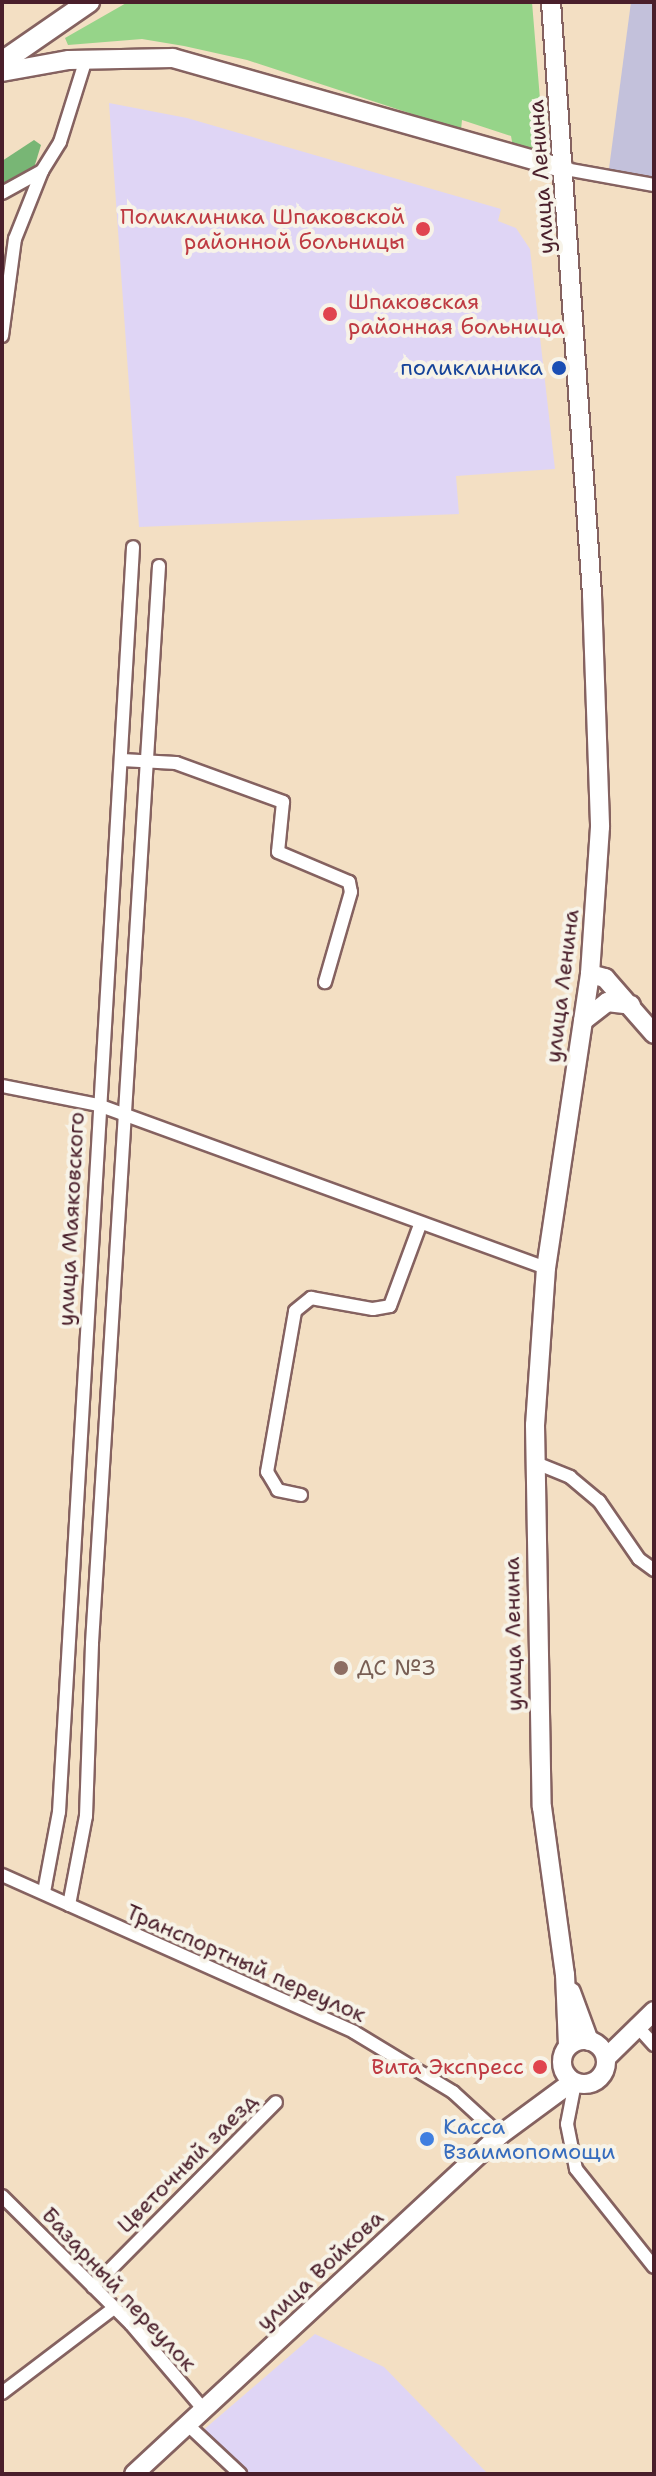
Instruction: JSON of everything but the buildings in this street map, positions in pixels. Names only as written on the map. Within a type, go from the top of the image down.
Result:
[{"type":"main road","points":[[2,62],[89,2]]},
{"type":"street","name":"улица Ленина","points":[[551,2],[565,169],[600,827],[590,974],[546,1268],[536,1463],[542,1807],[565,1974],[570,2077]]},
{"type":"street","points":[[39,36],[78,59]]},
{"type":"street","points":[[2,72],[78,59],[142,56],[198,64],[565,169],[654,185]]},
{"type":"street","points":[[2,336],[15,239],[42,171],[60,142],[78,59]]},
{"type":"street","points":[[2,193],[42,171]]},
{"type":"street","name":"улица Маяковского","points":[[44,1892],[59,1812],[133,547]]},
{"type":"street","points":[[69,1905],[86,1816],[92,1643],[159,566]]},
{"type":"street","points":[[122,760],[149,761],[211,773],[283,802],[278,852],[349,882],[351,892],[325,982]]},
{"type":"street","points":[[590,974],[605,978],[654,1034]]},
{"type":"street","points":[[583,1021],[607,1002],[631,1005]]},
{"type":"street","points":[[2,1086],[98,1105],[420,1225],[546,1268]]},
{"type":"street","points":[[301,1495],[278,1490],[267,1472],[295,1311],[311,1298],[373,1309],[390,1306],[420,1225]]},
{"type":"street","points":[[536,1463],[570,1477],[599,1501],[639,1559],[654,1570]]},
{"type":"street","name":"Транспортный переулок","points":[[2,1875],[354,2032],[453,2092],[500,2135]]},
{"type":"street","name":"улица Ленина","points":[[565,1974],[591,2041],[606,2058]]},
{"type":"street","points":[[654,2011],[635,2026],[606,2058],[599,2078],[570,2077],[567,2124],[576,2169],[654,2267]]},
{"type":"street","points":[[568,2046],[635,2026]]},
{"type":"street","points":[[635,2026],[654,2045]]},
{"type":"street","name":"улица Войкова","points":[[134,2474],[190,2427],[500,2135],[541,2105],[570,2077]]},
{"type":"street","name":"Цветочный заезд","points":[[93,2287],[276,2102]]},
{"type":"street","name":"Базарный переулок","points":[[2,2196],[114,2308],[205,2411]]},
{"type":"street","points":[[2,2393],[114,2308]]},
{"type":"street","points":[[190,2427],[240,2474]]},
{"type":"shaded area","points":[[631,2],[654,2],[654,179],[608,176]]},
{"type":"shaded area","name":"Шпаковская районная больница","points":[[109,103],[187,118],[501,209],[498,221],[516,228],[530,249],[555,469],[456,476],[459,514],[139,527]]},
{"type":"shaded area","points":[[315,2334],[384,2367],[488,2474],[246,2474],[201,2432]]},
{"type":"green space","points":[[128,2],[532,2],[544,148],[538,154],[513,147],[511,136],[462,120],[461,130],[247,60],[184,46],[142,39],[68,45],[65,38]]},
{"type":"green space","points":[[34,140],[41,145],[34,168],[2,187],[2,161]]},
{"type":"place","name":"Поликлиника Шпаковской районной больницы","points":[[423,229]]},
{"type":"place","name":"Шпаковская районная больница","points":[[330,314]]},
{"type":"place","name":"поликлиника","points":[[559,368]]},
{"type":"place","name":"ДС №3","points":[[341,1668]]},
{"type":"place","name":"Вита Экспресс","points":[[540,2067]]},
{"type":"place","name":"Касса Взаимопомощи","points":[[427,2139]]}]
